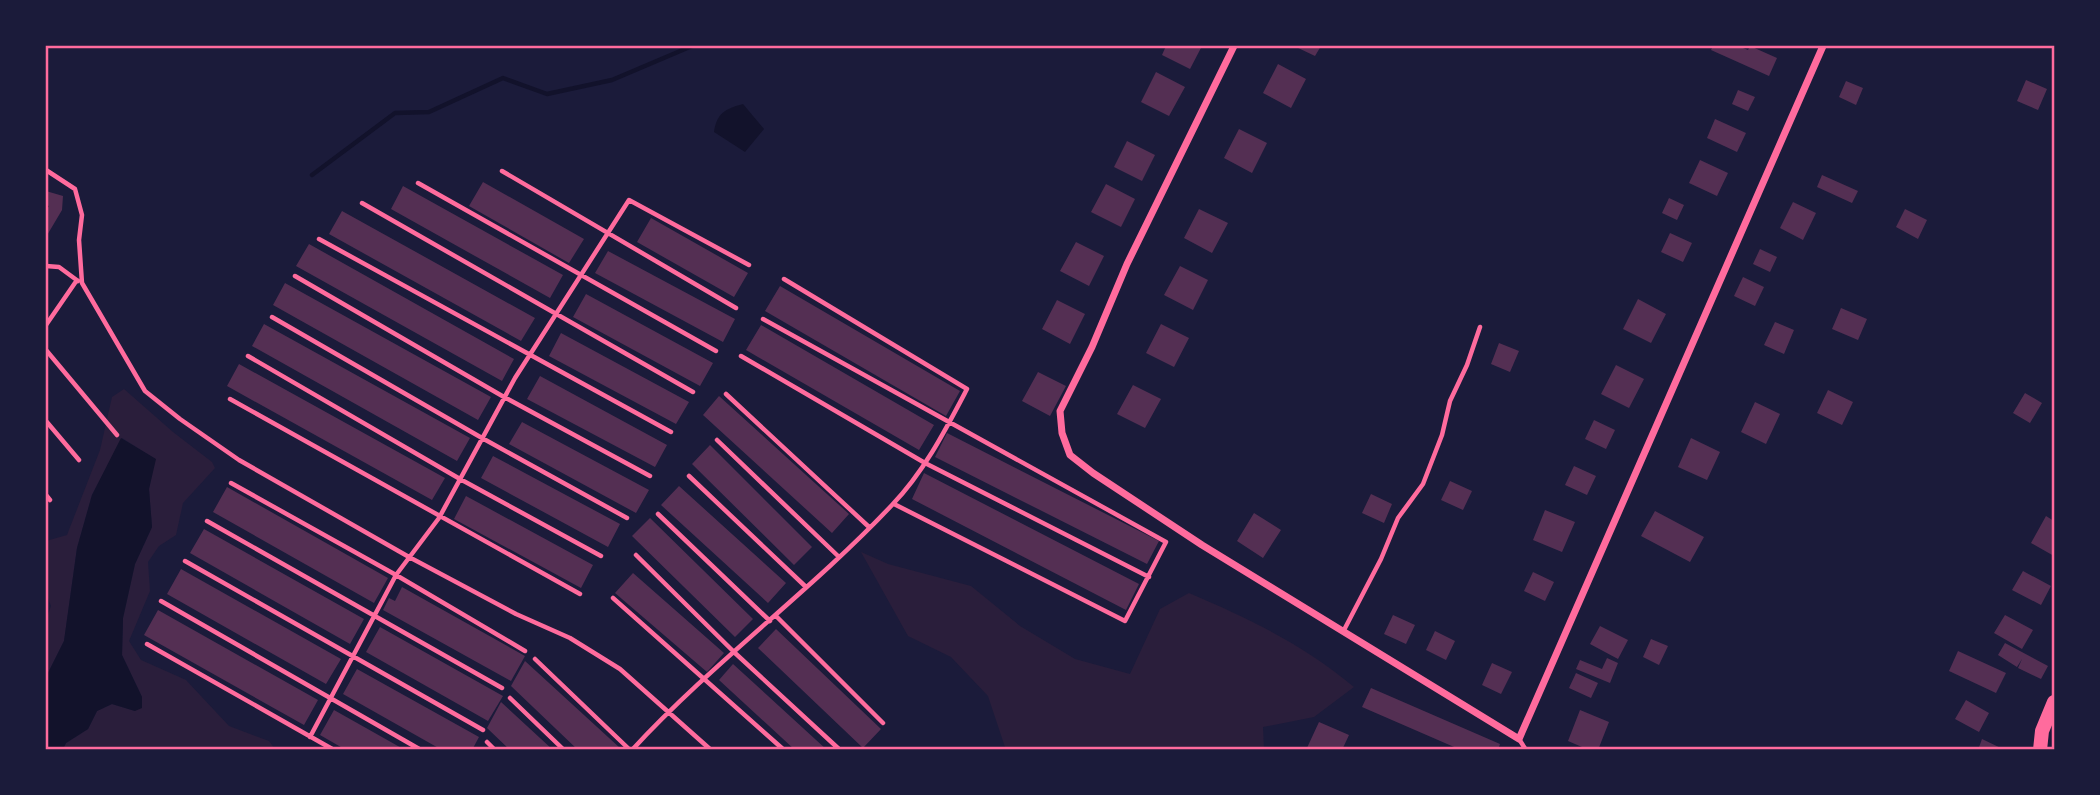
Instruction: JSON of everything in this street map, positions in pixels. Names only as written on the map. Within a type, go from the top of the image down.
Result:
[{"type":"main road","points":[[2040,750],[2042,731],[2054,702]]},
{"type":"street","points":[[1234,46],[1127,264],[1092,347],[1060,411],[1062,433],[1070,455],[1202,545],[1345,630],[1519,739],[1823,46]]},
{"type":"lane","points":[[46,170],[75,189],[82,215],[79,281],[46,325]]},
{"type":"lane","points":[[502,171],[736,309]]},
{"type":"lane","points":[[418,183],[716,351]]},
{"type":"lane","points":[[310,737],[396,575],[439,518],[529,355],[629,200],[749,265]]},
{"type":"lane","points":[[362,203],[693,392]]},
{"type":"lane","points":[[319,239],[671,432]]},
{"type":"lane","points":[[46,266],[59,267],[79,281],[145,391],[180,419],[239,460],[408,557],[516,614],[570,638],[620,669],[711,750]]},
{"type":"lane","points":[[295,276],[504,397],[650,476]]},
{"type":"lane","points":[[535,659],[631,750],[668,711],[776,616],[894,504],[925,463],[967,389],[784,279]]},
{"type":"lane","points":[[272,317],[627,518]]},
{"type":"lane","points":[[763,319],[1166,542],[1125,621],[894,504]]},
{"type":"lane","points":[[1345,630],[1381,559],[1398,518],[1423,484],[1442,435],[1450,401],[1467,365],[1480,327]]},
{"type":"lane","points":[[46,350],[117,435]]},
{"type":"lane","points":[[248,356],[460,480],[601,556]]},
{"type":"lane","points":[[741,356],[925,463],[1149,577]]},
{"type":"lane","points":[[726,394],[869,527]]},
{"type":"lane","points":[[230,399],[439,518],[580,594]]},
{"type":"lane","points":[[46,421],[79,460]]},
{"type":"lane","points":[[717,440],[838,556]]},
{"type":"lane","points":[[689,476],[806,587]]},
{"type":"lane","points":[[230,483],[396,575],[525,651]]},
{"type":"lane","points":[[46,495],[50,500]]},
{"type":"lane","points":[[658,514],[770,621]]},
{"type":"lane","points":[[207,521],[502,688]]},
{"type":"lane","points":[[636,555],[735,653],[840,750]]},
{"type":"lane","points":[[184,561],[483,730]]},
{"type":"lane","points":[[613,598],[784,750]]},
{"type":"lane","points":[[161,601],[421,750]]},
{"type":"lane","points":[[776,616],[883,723]]},
{"type":"lane","points":[[148,644],[334,750]]},
{"type":"lane","points":[[510,698],[564,750]]},
{"type":"lane","points":[[1519,739],[1526,750]]},
{"type":"lane","points":[[487,742],[495,750]]},
{"type":"shaded area","points":[[743,104],[764,129],[745,152],[714,132],[717,120],[723,113]]},
{"type":"shaded area","points":[[124,389],[212,462],[215,468],[183,503],[176,535],[159,546],[148,562],[150,591],[129,641],[141,660],[186,680],[229,726],[269,741],[275,749],[63,749],[66,743],[88,729],[97,711],[112,704],[135,711],[142,697],[122,655],[123,618],[135,564],[152,527],[149,489],[155,459],[122,438],[92,495],[77,548],[64,641],[46,677],[46,620],[51,606],[46,593],[46,541],[67,535],[100,450],[112,397]]},
{"type":"shaded area","points":[[121,438],[156,459],[149,489],[152,527],[135,564],[123,618],[122,655],[142,697],[142,708],[135,711],[112,704],[97,711],[88,729],[66,743],[63,749],[46,749],[46,677],[64,641],[77,548],[92,495]]},
{"type":"shaded area","points":[[861,552],[888,564],[971,586],[1020,626],[1075,659],[1130,674],[1160,609],[1189,593],[1275,634],[1315,658],[1354,687],[1314,717],[1263,727],[1264,749],[1004,749],[988,696],[951,657],[908,636]]},
{"type":"building","points":[[1166,46],[1202,46],[1190,69],[1162,55]]},
{"type":"building","points":[[1294,46],[1321,46],[1315,56]]},
{"type":"building","points":[[1713,46],[1738,46],[1748,50],[1750,46],[1777,58],[1769,76],[1711,50]]},
{"type":"building","points":[[1278,64],[1306,79],[1291,108],[1263,93]]},
{"type":"building","points":[[1156,72],[1185,87],[1169,116],[1141,102]]},
{"type":"building","points":[[2026,80],[2047,89],[2038,110],[2017,101]]},
{"type":"building","points":[[1846,81],[1863,88],[1856,105],[1839,97]]},
{"type":"building","points":[[1738,90],[1755,97],[1748,111],[1732,104]]},
{"type":"building","points":[[1715,119],[1746,133],[1737,152],[1707,138]]},
{"type":"building","points":[[1239,129],[1267,143],[1252,173],[1224,158]]},
{"type":"building","points":[[1127,141],[1155,155],[1142,181],[1114,167]]},
{"type":"building","points":[[1700,160],[1728,173],[1717,196],[1689,183]]},
{"type":"building","points":[[1822,175],[1858,191],[1852,203],[1817,187]]},
{"type":"building","points":[[483,182],[584,239],[569,263],[469,206]]},
{"type":"building","points":[[1106,184],[1135,199],[1121,227],[1091,212]]},
{"type":"building","points":[[403,186],[563,275],[550,298],[391,209]]},
{"type":"building","points":[[46,191],[63,196],[62,210],[46,237],[46,211],[49,206],[46,205]]},
{"type":"building","points":[[1669,198],[1684,205],[1677,220],[1662,213]]},
{"type":"building","points":[[1793,202],[1816,213],[1803,240],[1780,228]]},
{"type":"building","points":[[1199,209],[1228,223],[1212,253],[1184,238]]},
{"type":"building","points":[[1905,209],[1927,220],[1918,239],[1896,227]]},
{"type":"building","points":[[342,211],[535,318],[521,341],[329,234]]},
{"type":"building","points":[[651,218],[748,273],[734,297],[637,242]]},
{"type":"building","points":[[1670,233],[1692,243],[1683,262],[1661,252]]},
{"type":"building","points":[[1076,242],[1104,256],[1089,286],[1060,271]]},
{"type":"building","points":[[309,244],[514,359],[502,381],[296,266]]},
{"type":"building","points":[[1760,249],[1777,257],[1770,272],[1753,264]]},
{"type":"building","points":[[608,251],[735,319],[723,342],[595,273]]},
{"type":"building","points":[[1180,266],[1208,280],[1193,310],[1164,295]]},
{"type":"building","points":[[1743,277],[1764,287],[1755,306],[1734,296]]},
{"type":"building","points":[[285,283],[491,397],[478,420],[273,305]]},
{"type":"building","points":[[780,286],[960,391],[946,416],[765,311]]},
{"type":"building","points":[[586,294],[713,363],[700,386],[573,317]]},
{"type":"building","points":[[1638,299],[1666,314],[1651,343],[1623,329]]},
{"type":"building","points":[[1057,300],[1085,314],[1070,344],[1042,329]]},
{"type":"building","points":[[1841,308],[1867,319],[1858,340],[1832,329]]},
{"type":"building","points":[[1775,322],[1794,330],[1784,354],[1764,345]]},
{"type":"building","points":[[264,324],[470,438],[457,461],[252,346]]},
{"type":"building","points":[[1161,324],[1189,338],[1174,367],[1146,353]]},
{"type":"building","points":[[761,325],[934,425],[919,450],[746,350]]},
{"type":"building","points":[[561,333],[689,402],[676,424],[549,356]]},
{"type":"building","points":[[1499,343],[1519,351],[1510,372],[1491,364]]},
{"type":"building","points":[[239,364],[445,478],[432,500],[227,386]]},
{"type":"building","points":[[1616,365],[1644,379],[1629,408],[1601,394]]},
{"type":"building","points":[[1038,372],[1066,386],[1050,416],[1022,401]]},
{"type":"building","points":[[540,376],[667,445],[655,467],[527,399]]},
{"type":"building","points":[[1133,385],[1161,399],[1145,428],[1117,414]]},
{"type":"building","points":[[1828,390],[1853,402],[1842,425],[1817,413]]},
{"type":"building","points":[[2025,393],[2042,403],[2030,423],[2013,413]]},
{"type":"building","points":[[719,396],[849,514],[832,533],[703,415]]},
{"type":"building","points":[[1755,402],[1780,414],[1766,444],[1741,432]]},
{"type":"building","points":[[1594,420],[1615,430],[1606,449],[1585,439]]},
{"type":"building","points":[[522,422],[649,490],[636,513],[509,444]]},
{"type":"building","points":[[947,433],[1159,541],[1147,564],[935,457]]},
{"type":"building","points":[[1691,438],[1720,452],[1707,480],[1678,467]]},
{"type":"building","points":[[710,445],[812,547],[794,565],[692,464]]},
{"type":"building","points":[[493,456],[620,524],[608,547],[481,478]]},
{"type":"building","points":[[1574,466],[1596,476],[1587,495],[1565,485]]},
{"type":"building","points":[[924,473],[1139,584],[1126,610],[912,499]]},
{"type":"building","points":[[1450,481],[1472,491],[1463,510],[1441,500]]},
{"type":"building","points":[[679,486],[786,583],[768,603],[661,505]]},
{"type":"building","points":[[227,487],[388,578],[374,603],[213,512]]},
{"type":"building","points":[[1371,494],[1392,504],[1384,523],[1362,513]]},
{"type":"building","points":[[466,496],[593,565],[581,588],[454,519]]},
{"type":"building","points":[[1545,510],[1575,522],[1562,552],[1533,540]]},
{"type":"building","points":[[1655,511],[1704,537],[1690,562],[1641,536]]},
{"type":"building","points":[[1254,513],[1281,530],[1263,558],[1237,541]]},
{"type":"building","points":[[2046,516],[2054,521],[2054,556],[2031,543]]},
{"type":"building","points":[[650,518],[753,619],[735,637],[632,536]]},
{"type":"building","points":[[204,529],[364,619],[350,644],[190,553]]},
{"type":"building","points":[[181,569],[341,659],[326,684],[167,594]]},
{"type":"building","points":[[2023,571],[2051,586],[2041,605],[2012,590]]},
{"type":"building","points":[[1533,572],[1554,582],[1545,601],[1524,591]]},
{"type":"building","points":[[633,573],[724,653],[707,672],[615,593]]},
{"type":"building","points":[[402,587],[525,656],[511,681],[383,610],[389,598],[395,601]]},
{"type":"building","points":[[158,610],[318,700],[304,725],[144,635]]},
{"type":"building","points":[[1393,615],[1415,625],[1406,644],[1384,634]]},
{"type":"building","points":[[2005,615],[2033,630],[2022,649],[1994,633]]},
{"type":"building","points":[[1600,626],[1628,640],[1618,659],[1590,644]]},
{"type":"building","points":[[380,627],[503,696],[488,721],[366,652]]},
{"type":"building","points":[[776,629],[881,729],[863,748],[758,648]]},
{"type":"building","points":[[1435,631],[1455,641],[1446,660],[1426,650]]},
{"type":"building","points":[[1651,639],[1668,646],[1659,665],[1643,657]]},
{"type":"building","points":[[2005,643],[2048,666],[2041,679],[2018,668],[2022,659],[2017,667],[1998,655]]},
{"type":"building","points":[[1958,651],[2006,673],[1996,693],[1949,671]]},
{"type":"building","points":[[1607,658],[1618,663],[1610,683],[1576,669],[1580,660],[1602,669]]},
{"type":"building","points":[[525,661],[620,748],[578,750],[511,686]]},
{"type":"building","points":[[1492,663],[1512,672],[1501,694],[1482,685]]},
{"type":"building","points":[[733,664],[827,750],[795,750],[719,680]]},
{"type":"building","points":[[357,669],[479,737],[472,750],[442,750],[343,694]]},
{"type":"building","points":[[1576,673],[1598,683],[1591,698],[1569,688]]},
{"type":"building","points":[[1371,688],[1500,744],[1498,750],[1461,750],[1362,707]]},
{"type":"building","points":[[1966,700],[1989,713],[1979,732],[1955,719]]},
{"type":"building","points":[[501,702],[553,750],[510,750],[487,728]]},
{"type":"building","points":[[334,710],[405,750],[346,750],[320,735]]},
{"type":"building","points":[[1580,710],[1609,722],[1598,750],[1589,750],[1568,741]]},
{"type":"building","points":[[1319,722],[1349,735],[1342,750],[1306,750]]},
{"type":"building","points":[[1982,739],[2005,750],[1978,750]]},
{"type":"waterway","points":[[312,175],[395,113],[429,112],[503,78],[547,94],[612,80],[692,46]]}]
